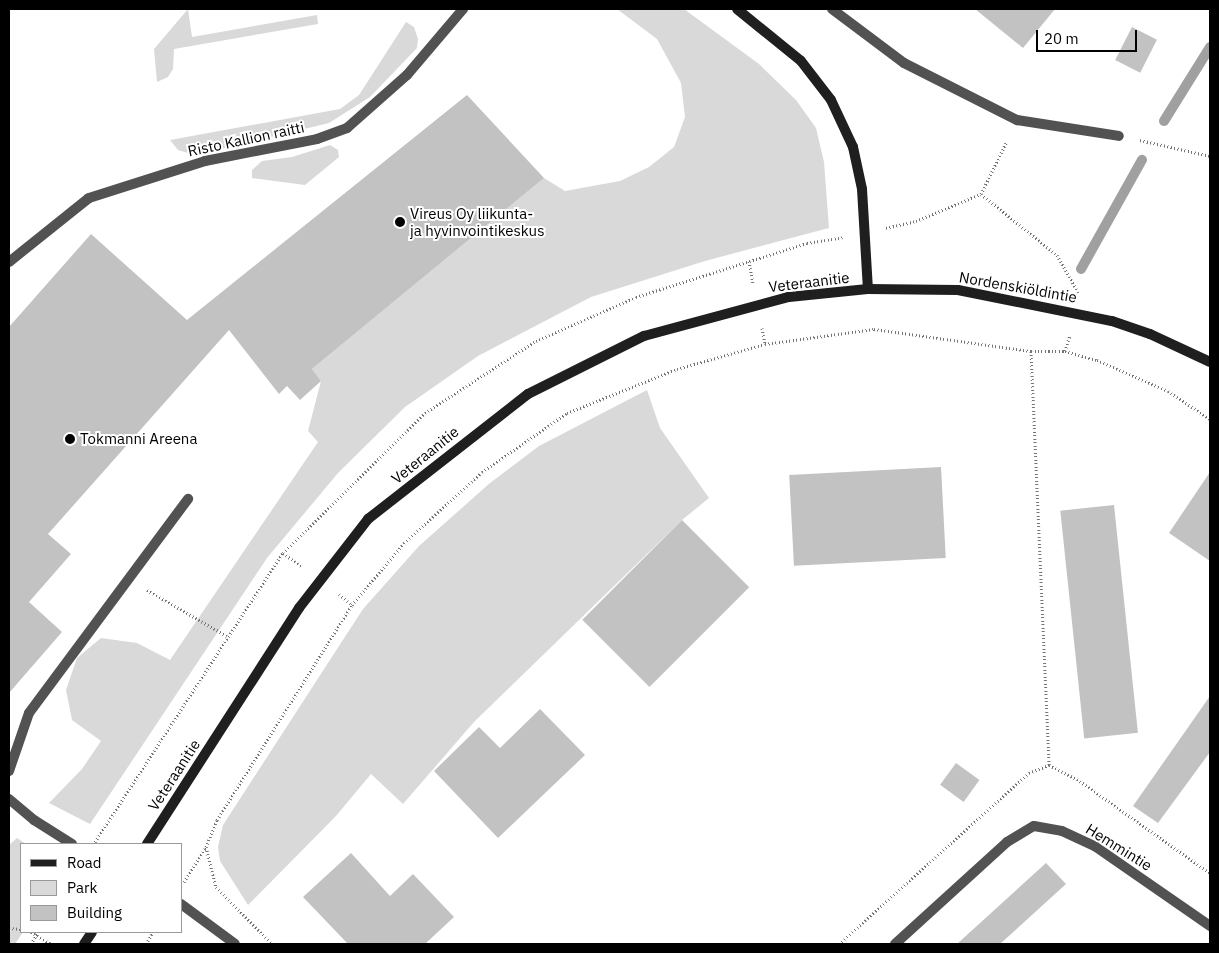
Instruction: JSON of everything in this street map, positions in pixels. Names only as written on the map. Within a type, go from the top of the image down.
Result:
[{"type":"main road","points":[[737,9],[801,60],[831,100],[853,147],[862,189],[868,290]]},
{"type":"main road","name":"Nordenskiöldintie","points":[[868,290],[958,290],[1075,311],[1150,334],[1210,362]]},
{"type":"main road","name":"Veteraanitie","points":[[148,843],[299,608],[368,519],[459,446],[528,394],[644,336],[790,297],[868,290]]},
{"type":"main road","points":[[84,944],[91,933]]},
{"type":"street","name":"Risto Kallion raitti","points":[[9,262],[89,198],[205,161],[318,139],[347,128],[407,75],[463,9]]},
{"type":"street","points":[[832,9],[904,63],[1017,120],[1119,136]]},
{"type":"street","points":[[9,771],[29,713],[188,499]]},
{"type":"street","points":[[9,799],[34,820],[70,843]]},
{"type":"street","name":"Hemmintie","points":[[895,944],[1007,842],[1034,826],[1062,830],[1096,847],[1210,926]]},
{"type":"street","points":[[182,905],[235,944]]},
{"type":"path","points":[[95,843],[282,553],[425,413],[536,341],[636,297],[807,243],[864,234],[916,221],[981,194],[1017,120]]},
{"type":"path","points":[[1119,136],[1210,156]]},
{"type":"path","points":[[981,194],[1058,254],[1078,291],[1065,351]]},
{"type":"path","points":[[182,884],[206,847],[217,820],[352,605],[404,543],[482,472],[568,413],[677,369],[765,344],[874,330],[1031,351],[1065,351],[1097,360],[1168,391],[1210,419]]},
{"type":"path","points":[[1031,351],[1049,764]]},
{"type":"path","points":[[129,579],[227,636]]},
{"type":"path","points":[[206,847],[216,887],[272,944]]},
{"type":"path","points":[[31,944],[37,933],[52,944]]},
{"type":"path","points":[[146,944],[152,933]]},
{"type":"green space","points":[[188,9],[192,37],[317,15],[318,24],[174,49],[173,69],[168,77],[157,82],[154,49]]},
{"type":"green space","points":[[617,9],[684,9],[759,64],[796,100],[816,128],[824,162],[829,228],[705,261],[591,297],[478,356],[405,407],[338,473],[267,558],[90,824],[49,803],[82,769],[101,741],[72,720],[66,690],[77,658],[101,638],[137,643],[170,660],[318,442],[308,431],[321,381],[312,369],[544,178],[565,191],[620,181],[649,167],[674,147],[685,117],[681,83],[657,39]]},
{"type":"green space","points":[[406,22],[414,27],[418,39],[417,48],[370,97],[329,123],[195,155],[178,150],[170,140],[340,109],[359,95]]},
{"type":"green space","points":[[330,145],[338,150],[339,157],[305,185],[252,178],[252,170],[262,161],[292,157]]},
{"type":"green space","points":[[647,390],[660,428],[709,498],[682,520],[474,722],[403,804],[371,774],[336,816],[248,905],[220,861],[218,847],[223,825],[363,609],[419,546],[490,483],[539,446]]},
{"type":"green space","points":[[17,838],[24,843],[20,843],[20,933],[22,933],[15,944],[9,944],[9,845]]},
{"type":"building","points":[[975,9],[1055,9],[1023,48]]},
{"type":"building","points":[[1132,27],[1157,40],[1140,73],[1115,60]]},
{"type":"building","points":[[467,95],[544,178],[312,369],[321,381],[300,400],[287,386],[279,394],[229,330],[48,534],[71,554],[29,602],[62,632],[9,693],[9,327],[91,234],[187,320]]},
{"type":"building","points":[[941,467],[946,558],[794,566],[789,475]]},
{"type":"building","points":[[1210,472],[1210,561],[1169,533]]},
{"type":"building","points":[[1114,505],[1138,733],[1084,738],[1060,511]]},
{"type":"building","points":[[682,520],[749,587],[649,687],[582,620]]},
{"type":"building","points":[[1210,696],[1210,752],[1158,823],[1133,806]]},
{"type":"building","points":[[540,709],[585,755],[498,838],[434,771],[479,727],[500,748]]},
{"type":"building","points":[[956,763],[979,780],[964,802],[940,785]]},
{"type":"building","points":[[351,853],[390,896],[413,874],[454,917],[425,944],[348,944],[303,897]]},
{"type":"building","points":[[1046,863],[1066,884],[1000,944],[957,944]]},
{"type":"waterway","points":[[1164,121],[1210,47]]},
{"type":"waterway","points":[[1081,269],[1142,160]]},
{"type":"place","name":"Vireus Oy liikunta- ja hyvinvointikeskus","points":[[400,222]]},
{"type":"place","name":"Tokmanni Areena","points":[[70,439]]}]
